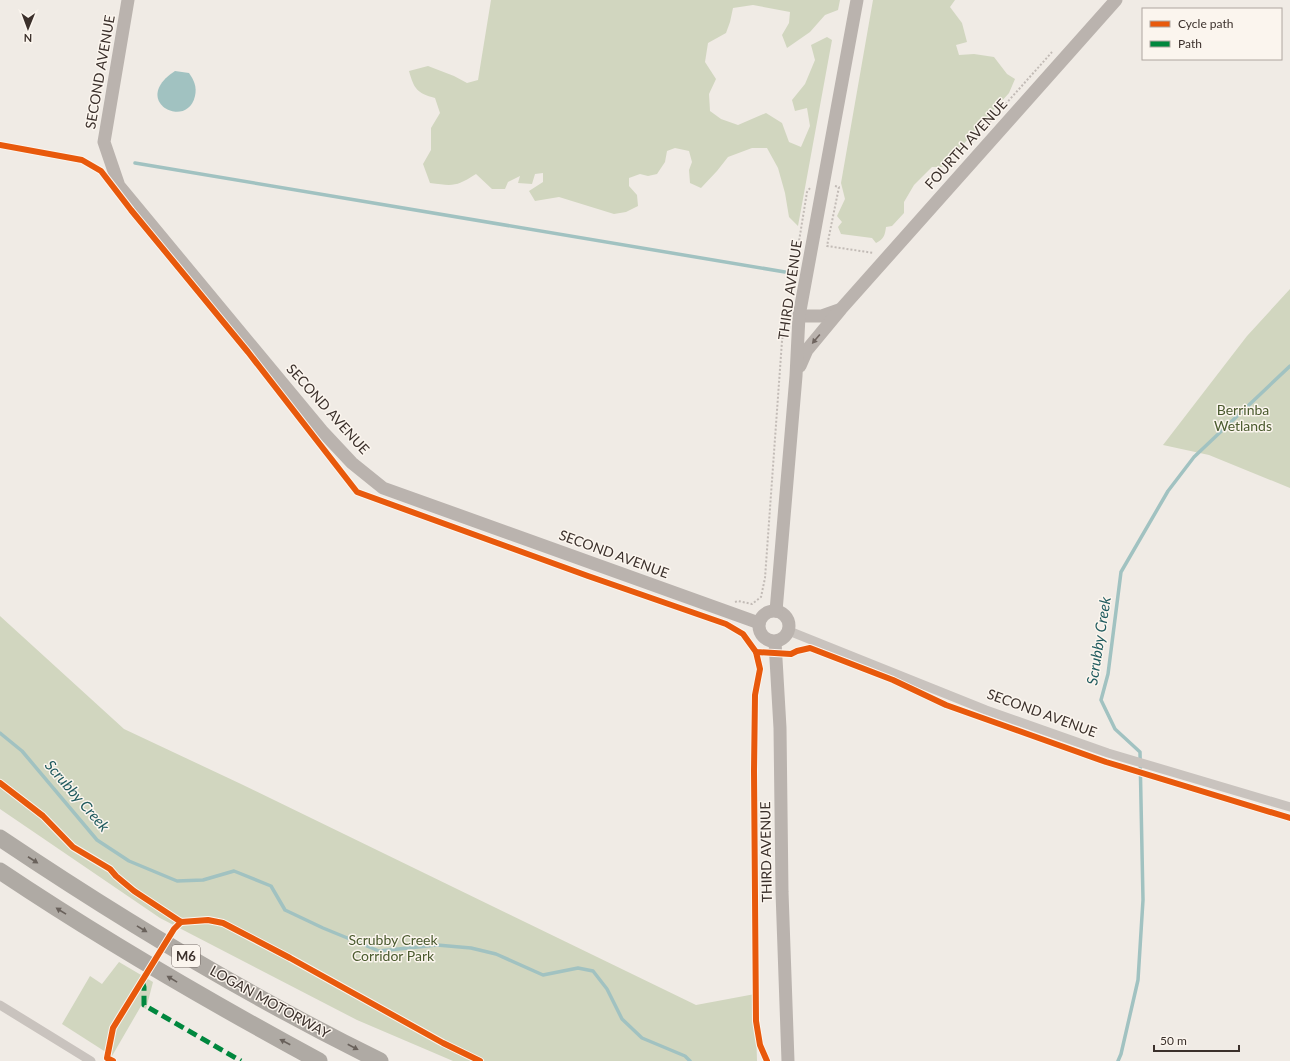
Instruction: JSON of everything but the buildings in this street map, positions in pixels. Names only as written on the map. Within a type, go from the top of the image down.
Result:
[{"type":"highway","name":"LOGAN MOTORWAY","points":[[0,838],[86,895],[187,956],[271,1004],[380,1061]]},
{"type":"highway","name":"LOGAN MOTORWAY","points":[[0,871],[40,898],[182,985],[320,1061]]},
{"type":"street","name":"SECOND AVENUE","points":[[128,0],[104,142],[119,186],[322,431],[352,463],[383,488],[759,624]]},
{"type":"street","name":"THIRD AVENUE","points":[[776,611],[796,376],[799,316],[857,0]]},
{"type":"street","name":"FOURTH AVENUE","points":[[796,376],[807,350],[841,309],[1116,0]]},
{"type":"street","name":"FOURTH AVENUE","points":[[799,316],[822,316],[841,309]]},
{"type":"street","points":[[776,611],[782,613],[788,619],[790,626],[786,637],[775,642],[768,641],[760,634],[759,624],[763,616],[768,612],[776,611]]},
{"type":"street","name":"SECOND AVENUE","points":[[789,631],[986,710],[1108,754],[1290,808]]},
{"type":"street","name":"THIRD AVENUE","points":[[775,642],[780,728],[782,892],[788,1059]]},
{"type":"street","points":[[0,1005],[91,1061]]},
{"type":"path","points":[[174,917],[181,922]]},
{"type":"path","points":[[174,929],[181,922],[188,921]]},
{"type":"path","points":[[113,1061],[107,1058],[114,1028],[144,978]]},
{"type":"green space","points":[[491,0],[840,0],[838,10],[825,15],[810,32],[787,48],[782,35],[789,23],[790,12],[753,5],[733,8],[726,33],[708,43],[705,62],[716,79],[709,94],[710,111],[721,119],[738,125],[766,113],[782,123],[789,142],[801,147],[810,126],[807,108],[795,111],[792,100],[805,84],[815,60],[811,45],[827,37],[832,40],[798,226],[789,217],[785,193],[778,168],[767,148],[752,148],[728,157],[701,188],[690,183],[689,170],[692,162],[689,151],[675,148],[667,151],[665,162],[657,174],[648,176],[640,174],[629,178],[629,186],[637,195],[638,206],[626,212],[614,214],[559,197],[535,201],[529,191],[543,182],[543,173],[535,174],[532,184],[518,183],[520,176],[508,182],[505,189],[492,189],[476,174],[464,181],[449,185],[430,183],[423,164],[431,150],[431,128],[440,113],[435,98],[420,92],[417,89],[409,71],[428,66],[454,76],[467,83],[478,80]]},
{"type":"green space","points":[[873,0],[955,0],[950,7],[962,23],[967,42],[956,45],[959,55],[974,54],[994,57],[1007,74],[1015,79],[1009,93],[943,167],[932,167],[914,185],[904,202],[904,213],[892,226],[886,227],[884,236],[876,243],[872,238],[841,234],[838,227],[842,222],[837,216],[845,199],[841,183]]},
{"type":"green space","name":"Berrinba Wetlands","points":[[1290,289],[1290,488],[1209,455],[1163,445],[1247,336]]},
{"type":"green space","name":"Scrubby Creek Corridor Park","points":[[0,616],[124,729],[241,784],[696,1005],[755,994],[757,1061],[453,1061],[357,1020],[160,918],[0,809]]},
{"type":"green space","points":[[119,962],[153,982],[146,1009],[141,1006],[112,1056],[62,1024],[90,976],[102,984]]},
{"type":"water","points":[[175,71],[189,73],[194,81],[195,96],[190,106],[182,111],[173,111],[165,108],[159,101],[158,92],[162,82]]},
{"type":"waterway","points":[[135,163],[785,272]]},
{"type":"waterway","name":"Scrubby Creek","points":[[1118,1061],[1121,1054],[1138,980],[1143,900],[1140,752],[1115,729],[1101,700],[1108,674],[1121,572],[1168,491],[1194,457],[1290,366]]},
{"type":"waterway","name":"Scrubby Creek","points":[[0,733],[22,751],[97,840],[129,861],[177,881],[203,880],[234,871],[271,886],[285,910],[323,928],[379,951],[437,945],[471,948],[496,954],[543,975],[578,968],[593,971],[607,989],[622,1019],[642,1038],[685,1056],[690,1061]]},
{"type":"marked path","points":[[142,981],[144,987],[144,1005],[241,1061]]},
{"type":"cycle path","points":[[0,145],[82,160],[101,171],[131,210],[248,352],[357,492],[588,576],[726,624],[743,634],[756,652],[791,654],[810,648],[893,680],[946,705],[1106,762],[1290,818]]},
{"type":"cycle path","points":[[756,652],[760,669],[755,695],[754,771],[756,1021],[760,1045],[767,1061]]},
{"type":"cycle path","points":[[0,783],[43,816],[73,847],[110,869],[134,891],[181,922],[208,920],[223,923],[290,958],[443,1043],[480,1061]]},
{"type":"cycle path","points":[[113,1061],[107,1058],[113,1028],[174,929],[181,922]]}]
